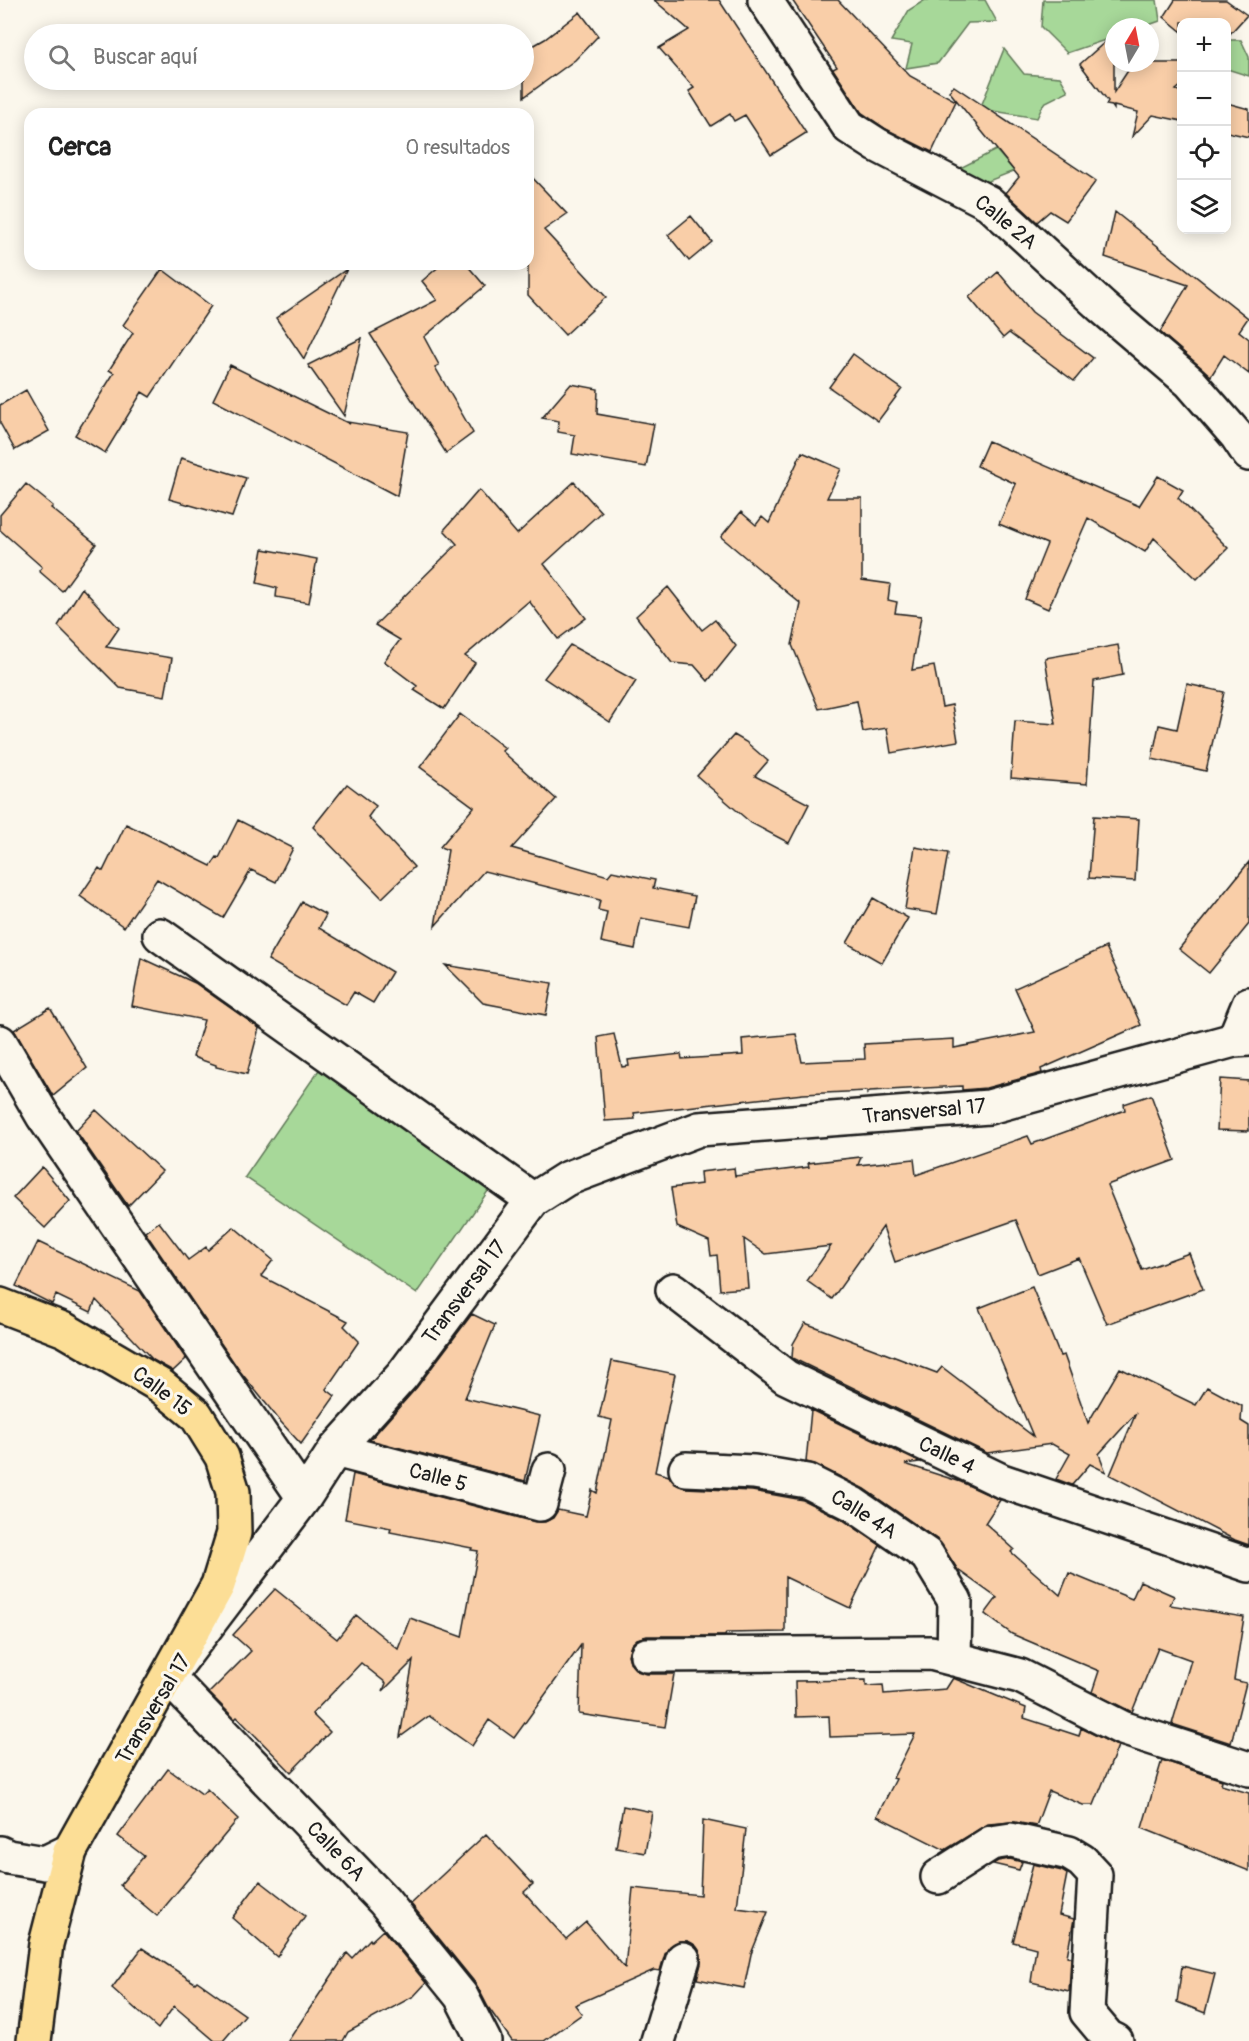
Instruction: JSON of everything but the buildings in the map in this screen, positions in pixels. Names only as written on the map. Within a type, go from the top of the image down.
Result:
[{"type":"main road","name":"Calle 15","points":[[0,1305],[65,1329],[161,1386],[196,1415],[222,1457],[233,1492],[234,1533],[218,1585],[168,1677]]},
{"type":"main road","name":"Transversal 17","points":[[34,2041],[46,1944],[70,1851],[168,1677]]},
{"type":"street","name":"Calle 2A","points":[[765,0],[849,127],[877,145],[989,203],[1101,307],[1190,382],[1237,435],[1249,454]]},
{"type":"street","points":[[160,935],[533,1200]]},
{"type":"street","name":"Transversal 17","points":[[168,1677],[304,1498],[335,1450],[402,1376],[533,1200],[566,1179],[699,1129],[989,1107],[1241,1040],[1249,1004]]},
{"type":"street","points":[[0,1042],[43,1116],[304,1498]]},
{"type":"street","name":"Calle 4","points":[[673,1290],[786,1377],[1002,1481],[1249,1564]]},
{"type":"street","name":"Calle 5","points":[[335,1450],[540,1504],[549,1470]]},
{"type":"street","name":"Calle 4A","points":[[686,1469],[754,1472],[807,1480],[854,1504],[927,1555],[955,1601],[954,1659]]},
{"type":"street","points":[[646,1655],[931,1653],[1020,1676],[1122,1728],[1249,1769]]},
{"type":"street","name":"Calle 6A","points":[[168,1677],[384,1900],[461,1996],[484,2041]]},
{"type":"street","points":[[938,1877],[991,1843],[1011,1839],[1069,1853],[1082,1861],[1095,1875],[1087,2012],[1108,2037],[1116,2041]]},
{"type":"street","points":[[0,1853],[8,1857],[45,1863],[70,1851]]},
{"type":"street","points":[[658,2041],[683,1959]]},
{"type":"green space","points":[[925,0],[985,0],[997,22],[968,23],[938,63],[906,68],[912,44],[891,41],[909,10]]},
{"type":"green space","points":[[1043,0],[1157,0],[1160,21],[1159,18],[1105,18],[1105,40],[1067,53],[1041,27]]},
{"type":"green space","points":[[1231,40],[1241,40],[1249,57],[1249,76],[1231,70]]},
{"type":"green space","points":[[1004,49],[1024,74],[1060,77],[1068,91],[1044,103],[1037,118],[980,109]]},
{"type":"green space","points":[[996,150],[1014,171],[981,184],[958,169]]},
{"type":"green space","points":[[323,1064],[495,1181],[417,1294],[245,1177]]}]
